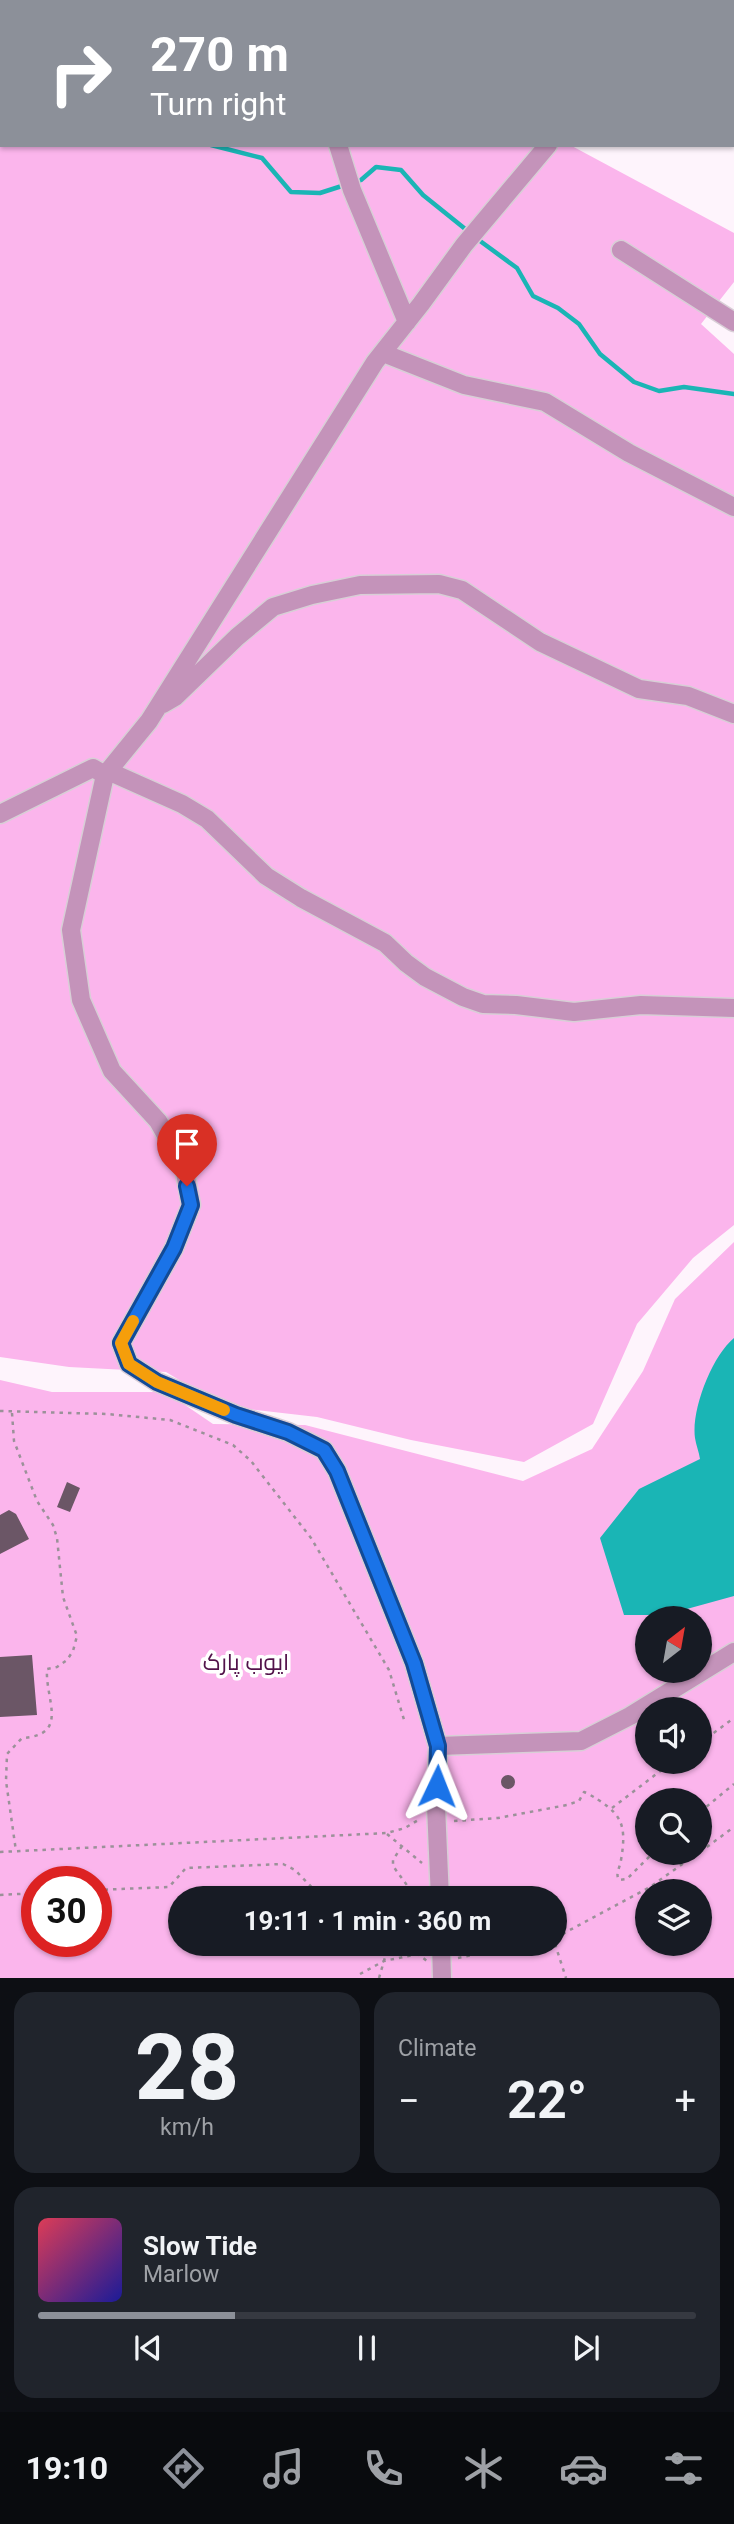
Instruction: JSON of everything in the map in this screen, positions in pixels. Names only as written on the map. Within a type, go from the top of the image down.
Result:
[{"type":"street","points":[[339,147],[352,190],[408,322]]},
{"type":"street","points":[[440,1886],[436,1814],[438,1746],[414,1663],[337,1471],[324,1450],[288,1432],[236,1415],[157,1382],[129,1364],[121,1343],[174,1248],[191,1205],[184,1167],[158,1121],[112,1071],[81,1000],[71,930],[107,773],[157,708],[383,353],[464,245],[546,147]]},
{"type":"street","points":[[621,250],[734,322]]},
{"type":"street","points":[[383,353],[464,385],[545,402],[629,453],[734,507]]},
{"type":"street","points":[[157,708],[176,697],[237,637],[273,607],[360,585],[439,584],[462,590],[540,642],[639,689],[688,696],[734,713]]},
{"type":"street","points":[[0,814],[93,768],[182,804],[207,819],[266,876],[385,943],[405,963],[425,977],[463,997],[484,1004],[574,1012],[641,1004],[734,1008]]},
{"type":"street","points":[[438,1746],[581,1741],[630,1716],[734,1652]]},
{"type":"path","points":[[0,1411],[170,1420],[233,1445],[251,1461],[311,1538],[389,1670],[405,1723]]},
{"type":"path","points":[[12,1413],[14,1441],[37,1501],[53,1525],[57,1538],[63,1597],[77,1636],[67,1660],[57,1667],[47,1669],[51,1714],[45,1734],[22,1738],[7,1754],[6,1781],[16,1851]]},
{"type":"path","points":[[712,1734],[734,1718]]},
{"type":"path","points":[[612,1808],[657,1774]]},
{"type":"path","points":[[712,1802],[734,1784]]},
{"type":"path","points":[[0,1852],[387,1833],[436,1814],[498,1818],[579,1801],[584,1793],[612,1808],[620,1822],[623,1835],[617,1878],[627,1879],[641,1865]]},
{"type":"path","points":[[712,1843],[734,1827]]},
{"type":"path","points":[[387,1833],[428,1868],[437,1886]]},
{"type":"path","points":[[402,1846],[393,1860],[393,1866],[408,1886]]},
{"type":"path","points":[[170,1886],[186,1868],[283,1864],[295,1870],[310,1886]]},
{"type":"path","points":[[567,1932],[650,1888],[681,1865]]},
{"type":"path","points":[[112,1889],[168,1887]]},
{"type":"path","points":[[0,1895],[21,1894]]},
{"type":"path","points":[[379,1978],[385,1956]]},
{"type":"path","points":[[360,1975],[384,1961],[408,1956]]},
{"type":"path","points":[[442,1961],[467,1956]]},
{"type":"path","points":[[559,1956],[566,1978]]},
{"type":"green space","points":[[0,147],[574,147],[734,233],[734,282],[701,324],[734,354],[734,1225],[693,1258],[637,1324],[593,1424],[524,1462],[411,1440],[317,1417],[222,1406],[166,1372],[69,1367],[0,1357]]},
{"type":"green space","name":"ایوب پارک","points":[[734,1242],[734,1978],[0,1978],[0,1380],[52,1392],[166,1392],[213,1424],[305,1425],[523,1481],[592,1449],[643,1371],[675,1299]]},
{"type":"water","points":[[734,1338],[734,1596],[698,1606],[635,1606],[635,1615],[624,1615],[600,1538],[639,1489],[700,1459],[695,1438],[696,1413],[711,1370]]},
{"type":"building","points":[[67,1482],[80,1488],[70,1512],[57,1507]]},
{"type":"building","points":[[9,1510],[16,1514],[29,1539],[0,1554],[0,1515]]},
{"type":"building","points":[[32,1655],[37,1715],[0,1717],[0,1657]]},
{"type":"building","points":[[505,1775],[511,1775],[515,1782],[511,1789],[505,1789],[501,1785],[501,1779]]},
{"type":"waterway","points":[[219,147],[262,158],[291,192],[320,193],[345,185]]},
{"type":"waterway","points":[[354,183],[376,167],[401,170],[423,195],[469,232]]},
{"type":"waterway","points":[[476,238],[517,268],[533,296],[558,308],[579,324],[600,354],[634,382],[659,391],[684,387],[734,394]]},
{"type":"slow traffic","points":[[133,1321],[121,1343],[129,1364],[157,1382],[224,1410]]},
{"type":"route","points":[[187,1186],[191,1205],[174,1248],[121,1343],[129,1364],[157,1382],[236,1415],[288,1432],[324,1450],[337,1471],[414,1663],[438,1746],[437,1786]]}]
